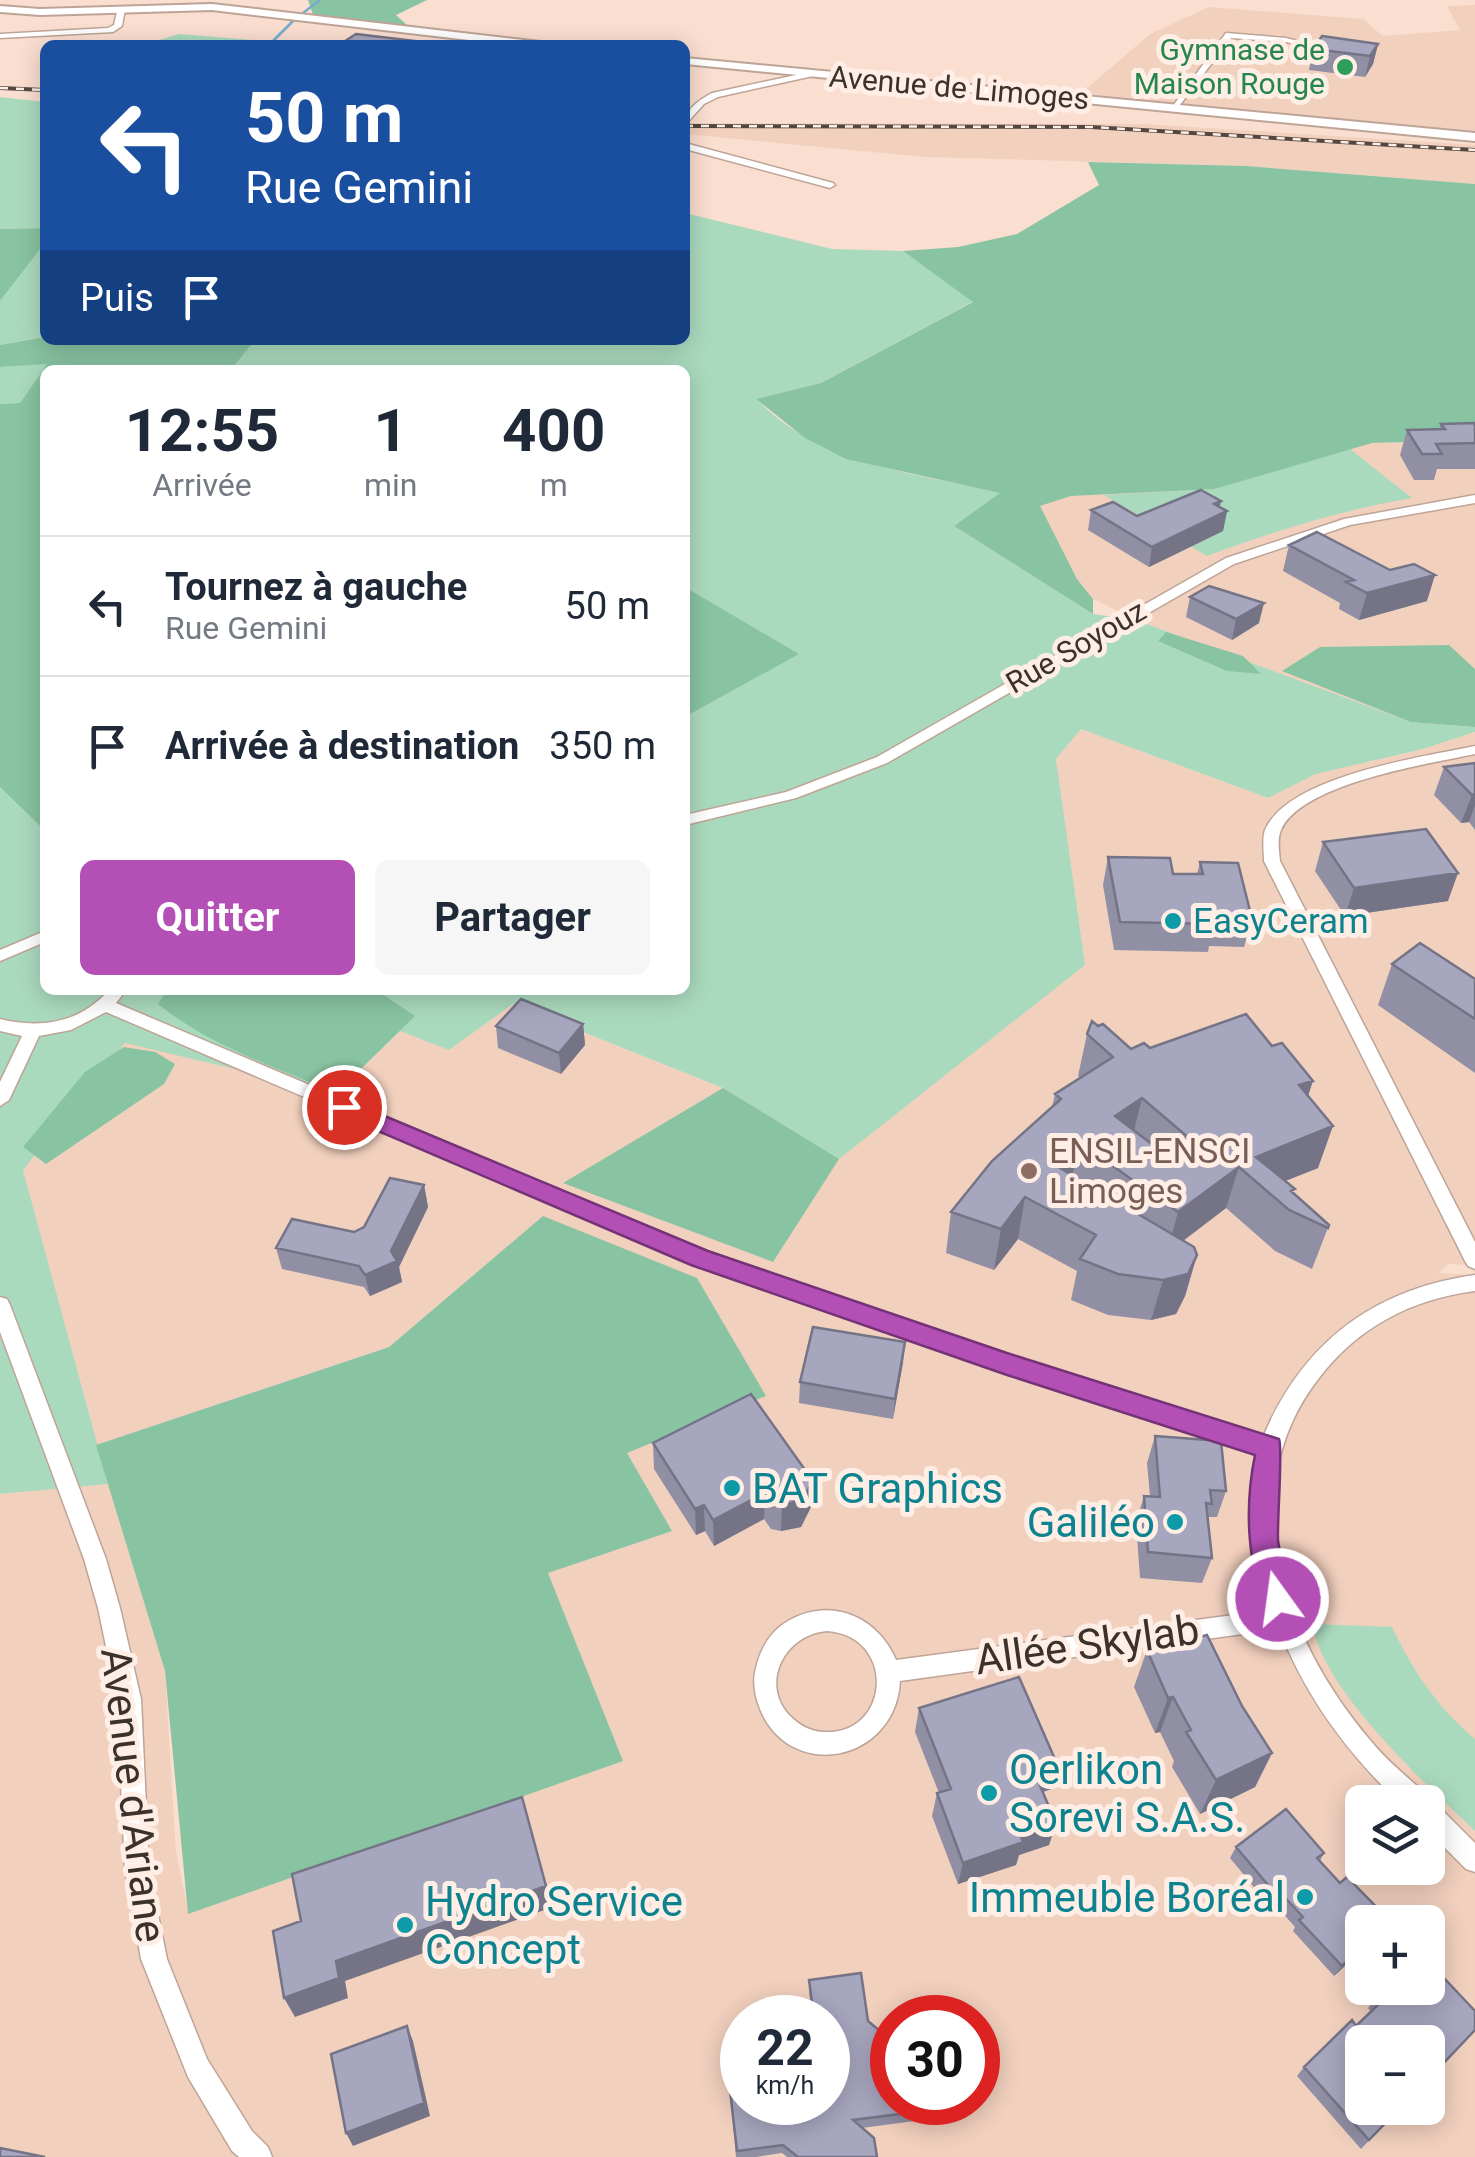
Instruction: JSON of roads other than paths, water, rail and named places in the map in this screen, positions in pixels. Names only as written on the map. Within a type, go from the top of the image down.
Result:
[{"type":"main road","points":[[0,9],[40,12],[181,4],[499,40]]},
{"type":"main road","name":"Avenue de Limoges","points":[[690,62],[1475,137]]},
{"type":"street","points":[[0,36],[110,30],[118,26],[126,9]]},
{"type":"street","points":[[1173,108],[1229,35],[1286,40],[1318,48]]},
{"type":"street","points":[[690,116],[701,102],[715,95],[810,74]]},
{"type":"street","points":[[690,147],[830,185]]},
{"type":"street","name":"Rue Soyouz","points":[[690,819],[792,795],[882,760],[1230,560],[1348,522],[1475,498]]},
{"type":"street","points":[[1475,750],[1309,794],[1286,813],[1272,832],[1272,861],[1475,1261]]},
{"type":"street","points":[[0,956],[40,938]]},
{"type":"street","points":[[0,1024],[33,1031],[72,1024],[111,998],[700,1258],[1007,1364],[1270,1448]]},
{"type":"street","points":[[0,1100],[33,1031]]},
{"type":"street","points":[[1399,1785],[1358,1745],[1320,1688],[1286,1618],[1264,1546],[1263,1482],[1282,1415],[1321,1358],[1350,1333],[1425,1292],[1475,1284]]},
{"type":"street","name":"Avenue d'Ariane","points":[[0,1305],[95,1559],[109,1608],[129,1699],[137,1870],[160,1977],[197,2068],[242,2141],[258,2157]]},
{"type":"street","name":"Allée Skylab","points":[[889,1672],[1286,1618]]},
{"type":"street","points":[[819,1622],[855,1629],[882,1655],[889,1672],[886,1708],[875,1724],[842,1742],[822,1743],[785,1727],[764,1692],[763,1672],[770,1653],[783,1637],[801,1626],[819,1622]]},
{"type":"street","points":[[1445,1831],[1475,1860]]},
{"type":"waterway","points":[[303,13],[320,0]]},
{"type":"waterway","points":[[274,40],[295,19]]},
{"type":"railway","points":[[0,88],[40,90]]},
{"type":"railway","points":[[690,126],[1091,127],[1475,150]]},
{"type":"place","name":"Gymnase de Maison Rouge","points":[[1345,67]]},
{"type":"place","name":"EasyCeram","points":[[1173,921]]},
{"type":"place","name":"ENSIL-ENSCI Limoges","points":[[1029,1171]]},
{"type":"place","name":"BAT Graphics","points":[[732,1488]]},
{"type":"place","name":"Galiléo","points":[[1175,1522]]},
{"type":"place","name":"Oerlikon Sorevi S.A.S.","points":[[989,1793]]},
{"type":"place","name":"Immeuble Boréal","points":[[1305,1897]]},
{"type":"place","name":"Hydro Service Concept","points":[[405,1925]]}]
